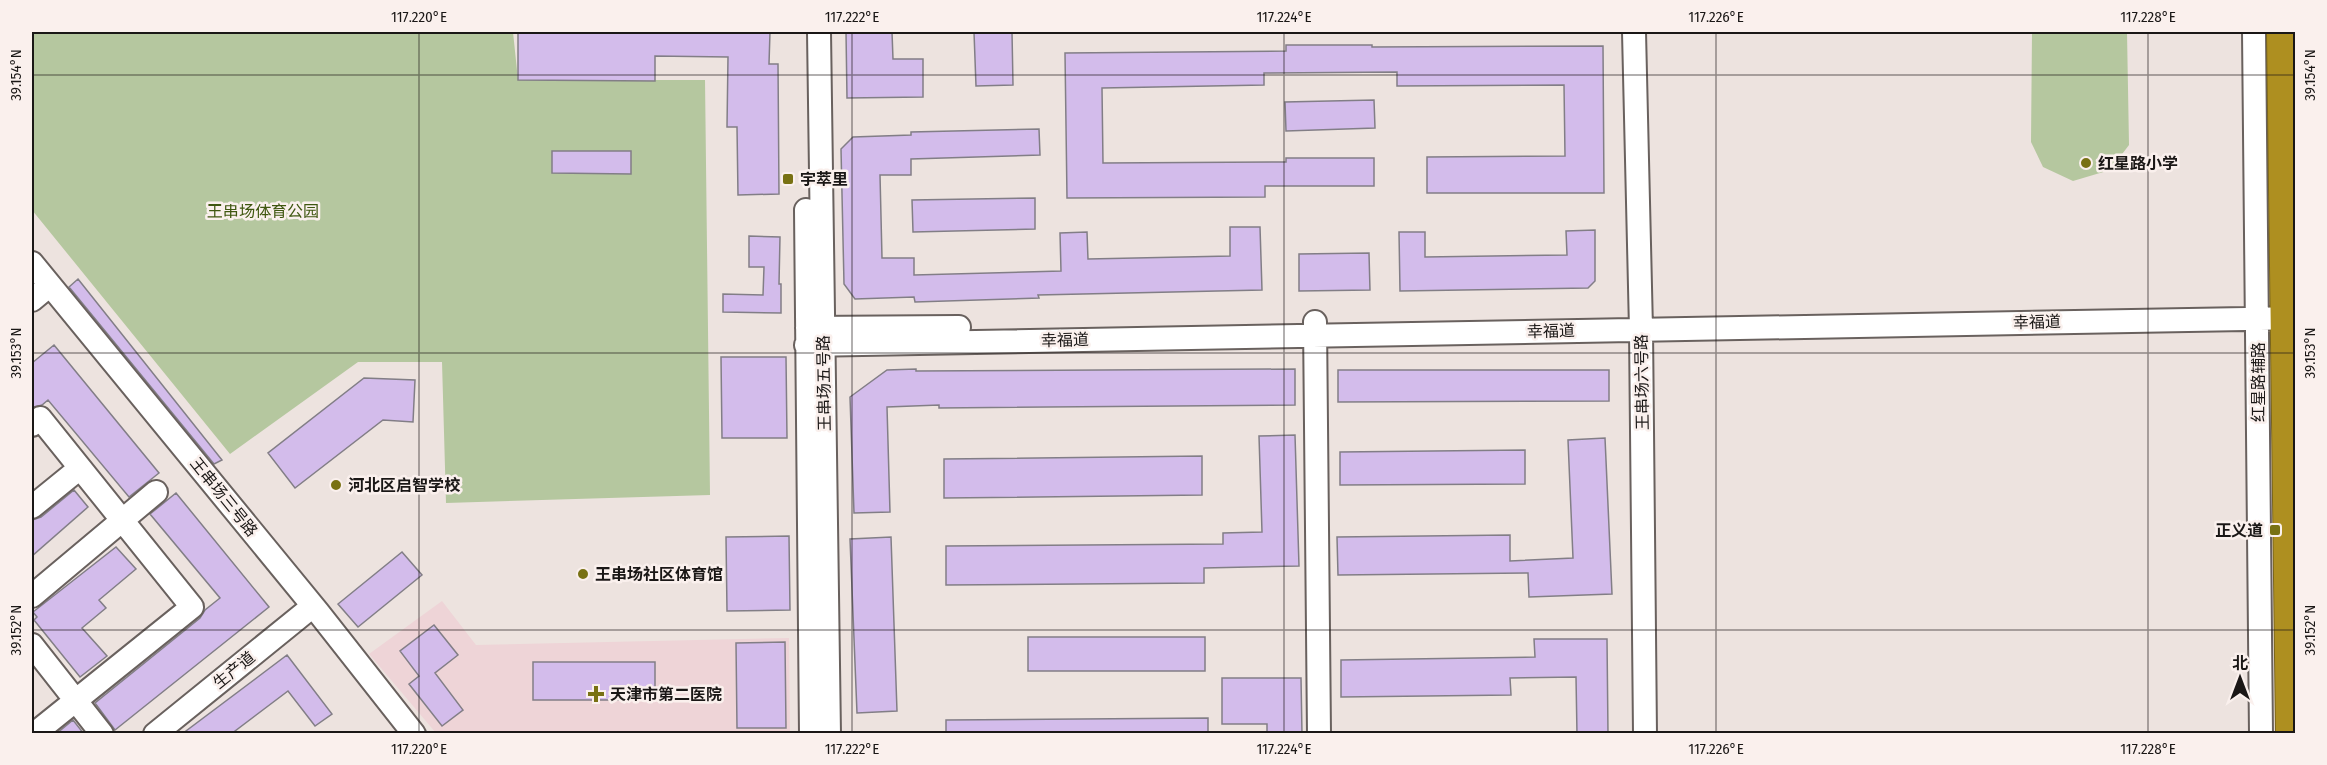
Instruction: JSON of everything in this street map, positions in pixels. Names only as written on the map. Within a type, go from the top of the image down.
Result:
[{"type":"highway","points":[[2283,32],[2280,311],[2292,734]]},
{"type":"street","name":"王串场五号路","points":[[804,32],[829,734]]},
{"type":"street","name":"王串场五号路","points":[[811,734],[819,32]]},
{"type":"street","name":"王串场六号路","points":[[1634,32],[1641,323],[1645,734]]},
{"type":"street","name":"红星路辅路","points":[[2254,32],[2280,311],[2261,734]]},
{"type":"street","name":"王串场三号路","points":[[32,263],[313,606],[414,734]]},
{"type":"street","points":[[32,300],[50,285]]},
{"type":"street","name":"幸福道","points":[[815,337],[2280,311]]},
{"type":"street","points":[[1315,329],[1319,734]]},
{"type":"street","points":[[32,425],[40,418],[192,607],[34,734]]},
{"type":"street","points":[[32,507],[80,468]]},
{"type":"street","points":[[32,596],[156,492]]},
{"type":"street","name":"生产道","points":[[155,734],[313,606]]},
{"type":"street","points":[[32,645],[102,734]]},
{"type":"shaded area","name":"天津市第二医院","points":[[442,601],[476,645],[789,638],[790,733],[436,733],[369,654]]},
{"type":"green space","name":"王串场体育公园","points":[[32,32],[513,32],[518,80],[705,80],[710,495],[446,503],[442,362],[358,362],[230,454],[32,210]]},
{"type":"green space","points":[[2032,32],[2127,32],[2129,145],[2110,170],[2073,181],[2043,167],[2031,142]]},
{"type":"building","points":[[518,32],[770,32],[769,64],[778,64],[779,194],[738,195],[737,127],[727,127],[728,57],[655,56],[655,81],[518,80]]},
{"type":"building","points":[[846,32],[892,32],[893,59],[923,59],[923,97],[847,98]]},
{"type":"building","points":[[974,32],[1012,32],[1013,85],[976,86]]},
{"type":"building","points":[[1286,45],[1603,46],[1604,193],[1427,193],[1427,157],[1565,156],[1564,85],[1397,86],[1397,72],[1264,73],[1264,85],[1102,88],[1103,163],[1286,162],[1286,158],[1374,158],[1374,186],[1265,186],[1265,197],[1067,198],[1065,53],[1286,51]]},
{"type":"building","points":[[1374,100],[1375,128],[1286,131],[1285,102]]},
{"type":"building","points":[[1039,129],[1040,155],[911,159],[911,175],[880,175],[882,258],[914,258],[914,275],[1061,271],[1060,233],[1087,232],[1088,259],[1230,256],[1230,227],[1260,227],[1262,290],[1038,295],[1039,298],[915,302],[914,297],[855,299],[844,284],[841,149],[853,137],[911,135],[911,132]]},
{"type":"building","points":[[552,151],[631,151],[631,174],[552,173]]},
{"type":"building","points":[[1035,198],[1035,229],[913,232],[912,200]]},
{"type":"building","points":[[1595,230],[1595,281],[1588,288],[1400,291],[1399,232],[1425,232],[1425,257],[1567,255],[1566,231]]},
{"type":"building","points":[[749,236],[780,237],[781,313],[723,312],[723,294],[763,295],[764,267],[749,267]]},
{"type":"building","points":[[1369,253],[1370,290],[1299,291],[1299,254]]},
{"type":"building","points":[[78,279],[222,460],[214,464],[69,287]]},
{"type":"building","points":[[54,345],[159,473],[129,497],[48,400],[32,408],[32,363]]},
{"type":"building","points":[[721,357],[786,357],[787,438],[722,438]]},
{"type":"building","points":[[916,369],[916,371],[1295,369],[1295,405],[887,407],[890,512],[854,513],[850,397],[887,370]]},
{"type":"building","points":[[1338,370],[1609,370],[1609,401],[1338,402]]},
{"type":"building","points":[[364,378],[415,380],[413,422],[383,420],[295,488],[268,453]]},
{"type":"building","points":[[1295,435],[1299,566],[1204,568],[1204,583],[946,585],[946,546],[1223,544],[1223,533],[1262,532],[1259,436]]},
{"type":"building","points":[[1605,438],[1612,594],[1529,597],[1528,573],[1338,575],[1337,537],[1510,535],[1510,561],[1573,558],[1568,440]]},
{"type":"building","points":[[1525,450],[1525,484],[1340,485],[1340,452]]},
{"type":"building","points":[[1202,456],[1202,495],[944,498],[944,459]]},
{"type":"building","points":[[74,490],[88,507],[32,556],[32,520],[41,517]]},
{"type":"building","points":[[176,493],[269,607],[115,730],[95,703],[200,618],[205,610],[220,598],[150,514]]},
{"type":"building","points":[[789,536],[790,610],[727,611],[726,537]]},
{"type":"building","points":[[891,537],[897,711],[857,713],[850,539]]},
{"type":"building","points":[[116,547],[136,569],[99,600],[106,608],[82,628],[107,656],[80,677],[34,620],[37,617],[33,612]]},
{"type":"building","points":[[402,552],[422,575],[358,627],[338,604]]},
{"type":"building","points":[[434,625],[458,655],[435,673],[463,710],[442,726],[409,684],[419,676],[400,651]]},
{"type":"building","points":[[1028,637],[1205,637],[1205,671],[1028,671]]},
{"type":"building","points":[[1534,639],[1607,639],[1608,734],[1577,734],[1576,677],[1510,678],[1511,695],[1341,697],[1341,660],[1535,657]]},
{"type":"building","points":[[785,642],[786,728],[737,728],[736,643]]},
{"type":"building","points":[[287,655],[332,714],[315,726],[288,691],[231,734],[182,734]]},
{"type":"building","points":[[533,662],[655,662],[655,700],[533,700]]},
{"type":"building","points":[[1222,678],[1301,678],[1302,734],[1267,734],[1267,724],[1222,724]]},
{"type":"building","points":[[1208,718],[1208,734],[946,734],[946,720]]},
{"type":"building","points":[[73,720],[84,734],[56,734]]},
{"type":"place","name":"红星路小学","points":[[2086,163]]},
{"type":"place","name":"宇萃里","points":[[788,179]]},
{"type":"place","name":"河北区启智学校","points":[[336,485]]},
{"type":"place","name":"正义道","points":[[2275,530]]},
{"type":"place","name":"王串场社区体育馆","points":[[583,574]]},
{"type":"place","name":"天津市第二医院","points":[[596,694]]}]
